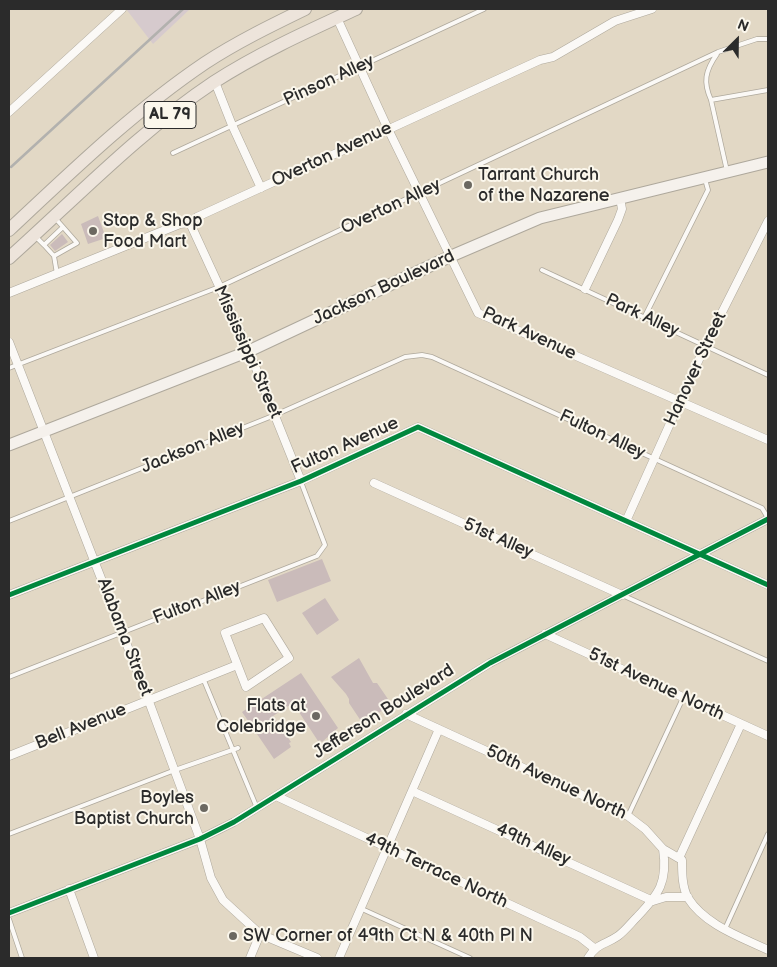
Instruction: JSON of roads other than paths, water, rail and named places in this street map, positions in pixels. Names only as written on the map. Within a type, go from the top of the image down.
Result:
[{"type":"main road","name":"AL 79","points":[[9,230],[113,134],[168,90],[207,62],[306,9]]},
{"type":"main road","name":"AL 79","points":[[9,258],[144,134],[215,82],[335,13],[356,9]]},
{"type":"street","points":[[9,112],[122,9]]},
{"type":"street","name":"Overton Avenue","points":[[9,293],[180,224],[190,223],[197,217],[388,129],[540,60],[553,57],[615,21],[652,9]]},
{"type":"street","name":"Park Avenue","points":[[335,13],[449,257],[478,313],[768,440]]},
{"type":"street","points":[[215,82],[232,125],[261,188]]},
{"type":"street","name":"Jackson Boulevard","points":[[9,445],[249,351],[449,257],[540,218],[768,162]]},
{"type":"street","points":[[585,289],[618,220],[622,209],[620,198]]},
{"type":"street","name":"Hanover Street","points":[[627,520],[705,346],[768,221]]},
{"type":"street","name":"Mississippi Street","points":[[190,223],[249,351],[301,481]]},
{"type":"street","name":"Alabama Street","points":[[9,342],[148,699],[200,839],[211,878],[223,900],[260,934],[317,958]]},
{"type":"street","name":"Fulton Avenue","points":[[9,595],[301,481],[418,427],[768,584]]},
{"type":"street","name":"51st Alley","points":[[374,483],[622,595]]},
{"type":"street","name":"Jefferson Boulevard","points":[[9,913],[200,839],[257,808],[490,663],[768,518]]},
{"type":"street","points":[[264,618],[289,658],[246,687],[237,665],[225,633],[264,618]]},
{"type":"street","name":"51st Avenue North","points":[[545,634],[768,736]]},
{"type":"street","name":"Bell Avenue","points":[[9,756],[237,665]]},
{"type":"street","name":"50th Avenue North","points":[[406,714],[628,816],[645,829],[663,849],[680,858]]},
{"type":"street","points":[[741,724],[680,858],[682,860],[682,876],[688,897],[709,919],[768,950]]},
{"type":"street","points":[[339,958],[439,729]]},
{"type":"street","name":"49th Alley","points":[[412,791],[653,900]]},
{"type":"street","name":"49th Terrace North","points":[[276,796],[580,937],[594,948]]},
{"type":"street","points":[[588,958],[594,948],[618,936],[653,900],[662,884],[666,869],[663,849]]},
{"type":"street","points":[[69,889],[94,958]]},
{"type":"street","points":[[653,900],[666,897],[688,897]]},
{"type":"street","points":[[250,958],[260,934]]},
{"type":"lane","name":"Pinson Alley","points":[[173,153],[484,9]]},
{"type":"lane","name":"Overton Alley","points":[[9,368],[219,287],[420,194],[718,52],[757,39],[768,39]]},
{"type":"lane","points":[[718,52],[707,69],[706,83],[727,172]]},
{"type":"lane","points":[[711,100],[768,90]]},
{"type":"lane","points":[[645,316],[708,190],[704,178]]},
{"type":"lane","points":[[54,217],[77,242],[54,256]]},
{"type":"lane","points":[[44,245],[63,227]]},
{"type":"lane","points":[[34,235],[54,256],[57,274]]},
{"type":"lane","name":"Park Alley","points":[[542,270],[645,316],[768,376]]},
{"type":"lane","name":"Jackson Alley","points":[[9,521],[275,415],[406,357],[422,355],[432,357]]},
{"type":"lane","name":"Fulton Alley","points":[[432,357],[762,508],[768,518]]},
{"type":"lane","name":"Fulton Alley","points":[[9,677],[317,556],[325,545],[301,481]]},
{"type":"lane","points":[[622,595],[768,661]]},
{"type":"lane","points":[[204,678],[236,748],[257,808]]},
{"type":"lane","points":[[628,816],[684,698]]},
{"type":"lane","points":[[9,834],[236,748]]},
{"type":"lane","points":[[725,929],[768,834]]},
{"type":"lane","points":[[362,909],[470,958]]},
{"type":"lane","points":[[9,919],[22,958]]},
{"type":"railway","points":[[11,167],[183,9]]},
{"type":"place","name":"Tarrant Church of the Nazarene","points":[[468,185]]},
{"type":"place","name":"Stop & Shop Food Mart","points":[[93,231]]},
{"type":"place","name":"Flats at Colebridge","points":[[316,716]]},
{"type":"place","name":"Boyles Baptist Church","points":[[204,808]]},
{"type":"place","name":"SW Corner of 49th Ct N & 40th Pl N","points":[[233,936]]}]
